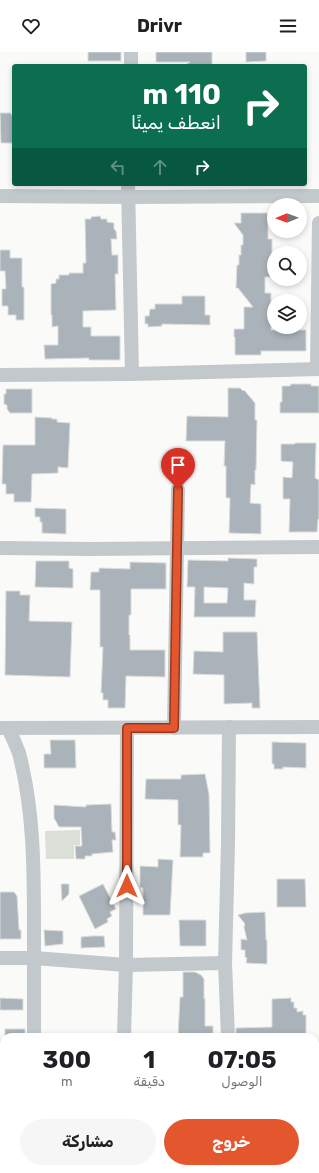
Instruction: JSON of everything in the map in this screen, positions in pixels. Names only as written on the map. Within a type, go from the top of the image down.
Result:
[{"type":"street","points":[[131,52],[131,64]]},
{"type":"street","points":[[128,191],[132,374]]},
{"type":"street","points":[[0,196],[128,191],[319,196]]},
{"type":"street","points":[[0,375],[132,374],[318,369],[319,223]]},
{"type":"street","points":[[174,728],[178,489]]},
{"type":"street","points":[[0,548],[319,547]]},
{"type":"street","points":[[4,728],[319,727]]},
{"type":"street","points":[[4,728],[18,752],[28,805],[34,877],[34,1033]]},
{"type":"street","points":[[124,1033],[126,965],[127,728]]},
{"type":"street","points":[[228,1033],[225,963],[229,728]]},
{"type":"street","points":[[0,958],[34,958],[126,965],[225,963]]},
{"type":"shaded area","points":[[80,830],[80,845],[74,845],[74,859],[46,859],[45,831]]},
{"type":"building","points":[[88,52],[121,52],[121,61],[88,61]]},
{"type":"building","points":[[156,52],[212,52],[212,64],[187,64],[190,62],[156,62]]},
{"type":"building","points":[[246,52],[266,52],[266,61],[246,62]]},
{"type":"building","points":[[0,113],[11,113],[12,143],[1,143]]},
{"type":"building","points":[[241,213],[267,213],[267,238],[272,239],[272,246],[267,246],[267,277],[265,277],[265,293],[271,293],[267,294],[267,334],[306,334],[306,351],[261,351],[261,355],[235,355],[234,329],[244,329],[244,307],[253,307],[238,288],[236,288],[237,265],[239,265],[239,255],[241,255],[241,245],[243,245],[243,235],[234,223],[241,223]]},
{"type":"building","points":[[100,216],[101,219],[107,219],[107,222],[114,223],[114,229],[116,231],[117,239],[111,239],[112,255],[118,255],[118,274],[115,274],[116,310],[83,311],[83,327],[91,327],[91,336],[120,336],[120,360],[89,360],[89,358],[45,359],[44,345],[58,345],[58,326],[52,327],[51,284],[56,283],[56,279],[59,279],[59,275],[83,273],[83,263],[86,263],[85,219]]},
{"type":"building","points":[[0,250],[10,250],[10,258],[22,258],[24,320],[16,320],[16,315],[8,315],[8,306],[2,306],[2,289],[6,289],[5,271],[0,271]]},
{"type":"building","points":[[182,296],[205,296],[205,315],[210,315],[210,325],[162,324],[162,326],[148,327],[148,324],[145,324],[145,316],[149,316],[150,309],[155,309],[155,304],[182,304]]},
{"type":"building","points":[[291,384],[311,384],[311,386],[319,386],[319,413],[280,413],[282,386],[290,386]]},
{"type":"building","points":[[228,388],[240,388],[243,391],[244,390],[255,403],[255,420],[257,420],[256,470],[255,485],[251,484],[250,503],[261,504],[261,534],[229,533],[230,498],[226,498],[226,466],[224,466],[225,441],[186,441],[187,416],[228,417]]},
{"type":"building","points":[[6,389],[32,389],[32,413],[10,413],[7,409],[7,405],[4,404],[4,394],[6,394]]},
{"type":"building","points":[[35,417],[52,418],[57,419],[57,422],[70,423],[68,468],[58,467],[58,473],[32,474],[31,502],[14,502],[14,494],[6,494],[6,484],[2,484],[3,445],[35,445]]},
{"type":"building","points":[[316,443],[315,478],[319,480],[319,519],[317,532],[289,532],[290,499],[283,499],[283,477],[292,478],[293,462],[281,461],[281,444]]},
{"type":"building","points":[[35,508],[66,509],[66,534],[42,533],[42,522],[40,522],[40,517],[35,517]]},
{"type":"building","points":[[228,558],[257,559],[257,567],[254,567],[254,584],[244,583],[244,600],[256,600],[255,617],[194,617],[195,587],[187,587],[188,560],[228,561]],"holes":[[[204,587],[228,588],[227,603],[204,603]]]},
{"type":"building","points":[[36,561],[69,561],[69,568],[73,569],[73,588],[35,587]]},
{"type":"building","points":[[130,562],[166,563],[166,589],[131,589],[131,615],[129,615],[130,650],[165,650],[165,677],[126,676],[125,708],[108,708],[108,700],[103,700],[103,693],[101,693],[103,647],[100,647],[100,590],[90,590],[91,572],[99,572],[99,568],[130,569]]},
{"type":"building","points":[[6,591],[20,591],[20,595],[30,595],[29,621],[72,622],[70,677],[5,675]]},
{"type":"building","points":[[223,632],[257,632],[260,708],[252,708],[252,703],[224,704],[224,675],[193,674],[194,651],[223,652]]},
{"type":"building","points":[[50,740],[75,740],[76,768],[44,768],[44,754],[51,754]]},
{"type":"building","points":[[272,742],[306,743],[306,768],[283,767],[283,769],[274,769],[274,764],[272,764]]},
{"type":"building","points":[[205,774],[209,794],[210,853],[203,853],[203,857],[180,857],[181,825],[178,825],[178,800],[145,799],[146,779],[181,779],[181,775]]},
{"type":"building","points":[[111,804],[112,832],[115,832],[116,840],[112,840],[113,852],[92,854],[92,856],[85,856],[85,859],[76,859],[75,846],[82,846],[81,827],[59,827],[54,818],[54,805],[86,807],[86,805]]},
{"type":"building","points":[[158,859],[173,860],[170,915],[143,915],[143,888],[140,887],[140,866],[158,867]]},
{"type":"building","points":[[277,879],[305,879],[306,907],[277,907]]},
{"type":"building","points":[[61,884],[69,884],[69,894],[62,901]]},
{"type":"building","points":[[103,884],[116,909],[110,912],[112,916],[107,919],[108,922],[95,929],[79,896]]},
{"type":"building","points":[[0,892],[14,892],[17,896],[21,939],[0,939]]},
{"type":"building","points":[[265,912],[267,964],[246,963],[247,958],[245,957],[245,950],[241,950],[241,939],[247,940],[244,927],[245,924],[238,915],[245,913]]},
{"type":"building","points":[[179,920],[206,920],[206,946],[180,946]]},
{"type":"building","points":[[44,930],[63,931],[63,944],[45,946]]},
{"type":"building","points":[[104,936],[105,947],[81,948],[81,937]]},
{"type":"building","points":[[183,972],[195,972],[201,975],[204,979],[205,1026],[213,1026],[213,1033],[178,1033],[180,997],[183,997]]},
{"type":"building","points":[[0,998],[23,999],[23,1010],[0,1010]]},
{"type":"building","points":[[291,998],[291,1002],[294,1002],[294,1008],[297,1008],[297,1012],[303,1011],[303,1015],[306,1015],[306,1033],[236,1033],[236,1028],[272,1027],[272,999]]},
{"type":"building","points":[[5,1029],[25,1029],[25,1033],[5,1033]]},
{"type":"route","points":[[127,886],[127,728],[174,728],[178,489]]}]
